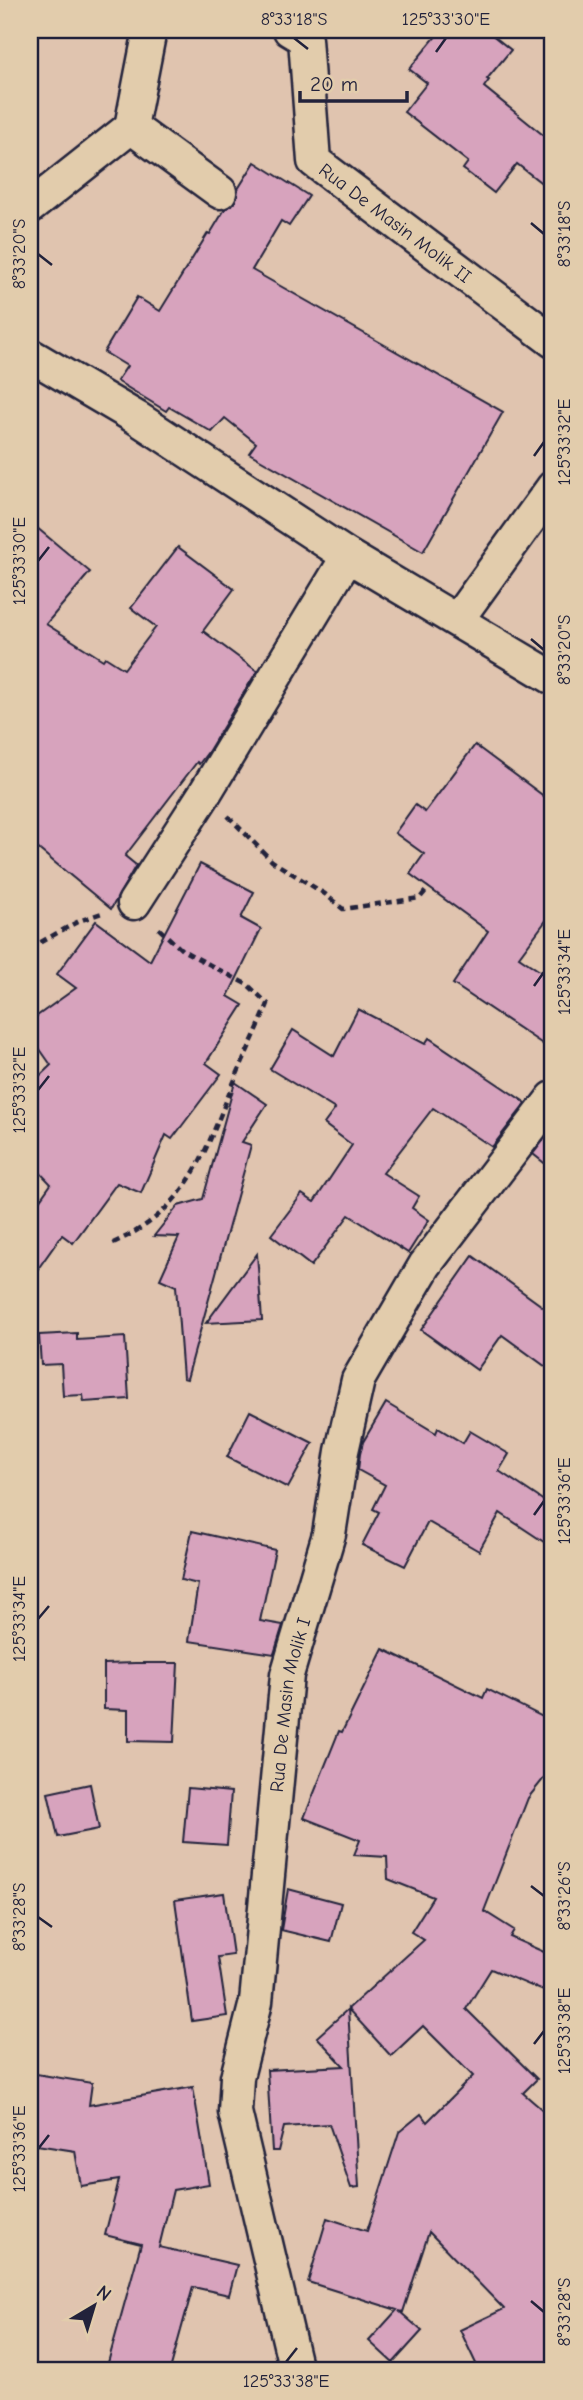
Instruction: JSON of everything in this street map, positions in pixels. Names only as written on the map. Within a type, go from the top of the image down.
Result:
[{"type":"street","points":[[30,207],[131,127],[150,30]]},
{"type":"street","name":"Rua De Masin Molik II","points":[[290,30],[305,39],[314,160],[553,341]]},
{"type":"street","points":[[131,127],[220,192]]},
{"type":"street","points":[[30,355],[137,418],[348,556],[553,678]]},
{"type":"street","points":[[457,621],[553,487]]},
{"type":"street","points":[[134,903],[205,793],[348,556]]},
{"type":"street","name":"Rua De Masin Molik I","points":[[296,2370],[235,2112],[237,2077],[256,2002],[287,1675],[329,1534],[342,1451],[358,1380],[425,1265],[553,1098]]},
{"type":"path","points":[[205,793],[272,861],[325,894],[343,909],[420,898],[429,887]]},
{"type":"path","points":[[30,948],[79,921],[134,903],[182,950],[248,985],[268,1004],[236,1076],[216,1130],[189,1182],[167,1209],[139,1232],[113,1244]]},
{"type":"building","points":[[441,30],[486,30],[511,50],[487,79],[489,80],[484,87],[553,143],[553,192],[517,164],[494,193],[463,169],[468,162],[404,112],[427,83],[409,69]]},
{"type":"building","points":[[255,162],[309,196],[289,226],[281,221],[252,270],[503,412],[423,552],[249,453],[256,443],[225,418],[212,432],[169,407],[166,411],[117,381],[127,366],[104,352],[137,297],[160,311],[208,233],[210,234],[225,209],[235,202],[238,189]]},
{"type":"building","points":[[30,522],[90,572],[46,624],[103,660],[105,657],[124,669],[156,627],[131,608],[178,547],[234,589],[203,631],[257,671],[208,752],[199,764],[197,762],[125,856],[136,865],[111,909],[30,842]]},
{"type":"building","points":[[475,745],[553,803],[553,911],[519,957],[553,980],[553,1051],[453,984],[488,931],[410,874],[424,854],[395,833],[415,805],[425,812]]},
{"type":"building","points":[[200,864],[254,892],[241,918],[261,929],[228,996],[243,1005],[206,1063],[221,1074],[172,1139],[166,1135],[141,1193],[117,1183],[73,1243],[62,1235],[30,1280],[30,1214],[51,1184],[30,1162],[30,1085],[51,1065],[30,1035],[30,1021],[76,988],[57,974],[96,921],[150,961]]},
{"type":"building","points":[[358,1009],[425,1044],[429,1038],[526,1103],[492,1147],[433,1108],[383,1173],[419,1196],[412,1208],[429,1220],[408,1253],[349,1215],[311,1266],[271,1235],[302,1194],[314,1202],[352,1145],[324,1124],[335,1109],[270,1069],[293,1030],[334,1056]]},
{"type":"building","points":[[235,1082],[267,1104],[242,1142],[251,1145],[187,1379],[183,1378],[176,1286],[160,1279],[179,1237],[154,1236],[178,1206],[203,1199]]},
{"type":"building","points":[[553,1128],[553,1170],[533,1154]]},
{"type":"building","points":[[257,1254],[262,1320],[206,1323]]},
{"type":"building","points":[[473,1256],[553,1314],[553,1372],[502,1335],[477,1370],[421,1330]]},
{"type":"building","points":[[77,1333],[77,1340],[125,1337],[129,1399],[84,1402],[83,1395],[63,1396],[61,1364],[41,1365],[39,1335]]},
{"type":"building","points":[[386,1403],[436,1433],[438,1428],[463,1443],[470,1431],[509,1454],[499,1471],[553,1507],[553,1548],[500,1513],[479,1551],[428,1522],[405,1566],[362,1545],[379,1512],[373,1509],[385,1485],[358,1470],[360,1454],[363,1442]]},
{"type":"building","points":[[250,1411],[313,1443],[288,1488],[227,1457]]},
{"type":"building","points":[[192,1531],[275,1550],[260,1621],[283,1625],[274,1654],[189,1641],[198,1584],[181,1580]]},
{"type":"building","points":[[383,1649],[483,1698],[487,1689],[553,1722],[553,1767],[528,1798],[484,1911],[514,1930],[510,1937],[553,1956],[553,1995],[491,1969],[466,2009],[537,2079],[523,2093],[553,2119],[553,2370],[479,2370],[460,2330],[504,2309],[429,2232],[403,2312],[399,2311],[422,2331],[393,2363],[369,2341],[397,2310],[308,2282],[327,2218],[367,2231],[399,2132],[421,2114],[427,2122],[473,2076],[423,2026],[391,2056],[348,2009],[359,2187],[351,2188],[329,2124],[284,2127],[278,2151],[272,2151],[267,2070],[344,2066],[317,2037],[424,1940],[411,1932],[433,1897],[388,1879],[387,1857],[354,1855],[360,1840],[304,1818],[339,1731],[342,1732]]},
{"type":"building","points":[[178,1663],[174,1742],[128,1741],[128,1710],[104,1709],[104,1664]]},
{"type":"building","points":[[90,1784],[99,1829],[58,1837],[48,1793]]},
{"type":"building","points":[[188,1788],[231,1792],[227,1845],[183,1842]]},
{"type":"building","points":[[288,1889],[341,1903],[331,1942],[281,1930]]},
{"type":"building","points":[[224,1893],[233,1955],[218,1957],[227,2016],[192,2021],[175,1900]]},
{"type":"building","points":[[30,2073],[92,2083],[89,2105],[193,2087],[209,2184],[173,2190],[159,2247],[237,2265],[229,2295],[193,2287],[170,2370],[106,2370],[141,2244],[105,2235],[119,2180],[81,2186],[75,2151],[30,2144]]}]
